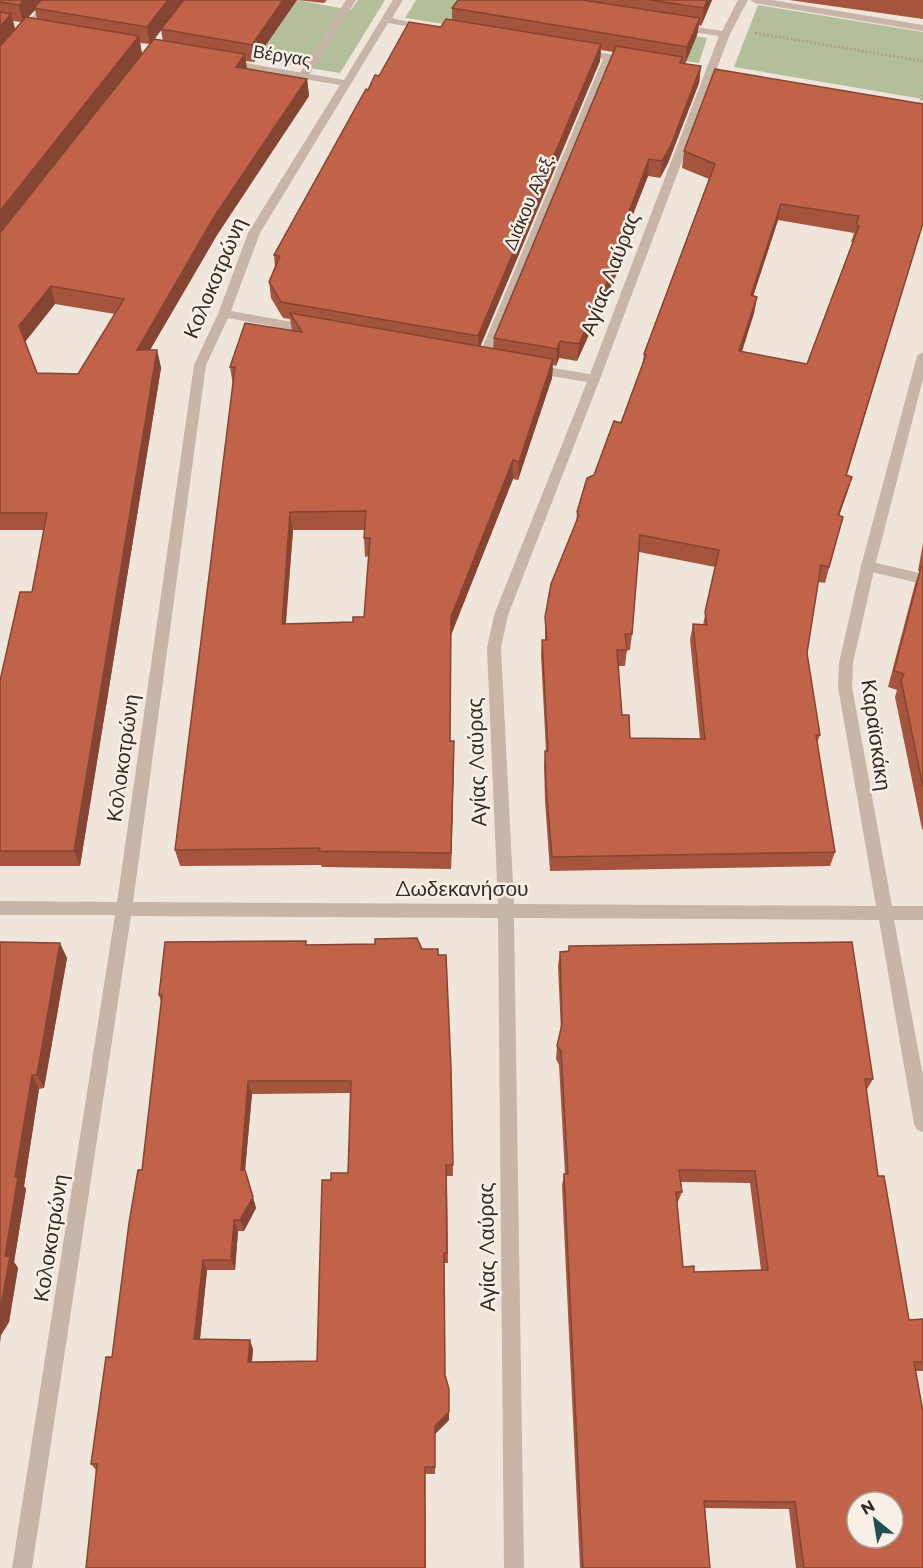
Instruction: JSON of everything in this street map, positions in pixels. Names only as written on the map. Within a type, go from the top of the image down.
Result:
[{"type":"street","points":[[0,59],[22,28],[52,0]]},
{"type":"street","points":[[303,76],[351,0]]},
{"type":"street","name":"Κολοκοτρώνη","points":[[22,1568],[124,907],[194,392],[200,365],[224,314],[254,233],[398,0]]},
{"type":"street","name":"Αγίας Λαύρας","points":[[514,1568],[506,910],[494,648],[501,615],[727,31],[743,0]]},
{"type":"street","points":[[755,0],[923,28]]},
{"type":"street","points":[[386,20],[441,29]]},
{"type":"street","points":[[668,25],[727,31]]},
{"type":"street","points":[[22,28],[38,31]]},
{"type":"street","points":[[575,51],[643,63]]},
{"type":"street","name":"Διάκου Αλεξ.","points":[[483,360],[609,57]]},
{"type":"street","name":"Βέργας","points":[[222,63],[346,83]]},
{"type":"street","points":[[224,314],[318,331]]},
{"type":"street","name":"Καραϊσκάκη","points":[[923,356],[868,566],[846,663],[845,687],[923,1124]]},
{"type":"street","points":[[516,366],[594,379]]},
{"type":"street","points":[[868,566],[923,579]]},
{"type":"street","name":"Δωδεκανήσου","points":[[0,908],[923,913]]},
{"type":"path","points":[[727,31],[923,61]]},
{"type":"path","points":[[920,108],[923,94]]},
{"type":"green space","points":[[297,0],[351,10],[358,0],[385,0],[340,73],[255,59]]},
{"type":"green space","points":[[416,0],[464,0],[707,38],[699,63],[405,18]]},
{"type":"green space","points":[[758,5],[923,32],[923,99],[734,67]]},
{"type":"building","points":[[0,0],[24,0],[19,5],[0,2]]},
{"type":"building","points":[[41,0],[168,0],[147,27],[34,8]]},
{"type":"building","points":[[184,0],[283,0],[252,45],[161,29]]},
{"type":"building","points":[[458,0],[582,0],[700,18],[687,47],[452,8]]},
{"type":"building","points":[[650,0],[707,0],[704,8]]},
{"type":"building","points":[[0,12],[11,14],[0,27]]},
{"type":"building","points":[[26,17],[139,36],[0,211],[0,45]]},
{"type":"building","points":[[446,19],[601,44],[478,336],[281,302],[269,282],[280,256],[274,255],[366,89],[368,90],[375,75],[379,76],[409,22],[441,27]]},
{"type":"building","points":[[154,39],[245,54],[236,67],[307,79],[214,217],[137,350],[157,350],[74,851],[0,851],[0,681],[20,592],[32,592],[47,513],[0,513],[0,233]],"holes":[[[51,286],[124,299],[78,374],[37,373],[19,326]]]},
{"type":"building","points":[[616,46],[683,57],[680,63],[701,66],[671,145],[662,161],[649,159],[622,230],[630,232],[579,344],[560,341],[557,349],[494,338]]},
{"type":"building","points":[[715,69],[923,104],[923,223],[846,475],[852,477],[838,515],[843,517],[829,567],[821,565],[807,653],[820,735],[816,735],[835,852],[552,857],[546,786],[545,751],[548,751],[542,640],[547,640],[545,617],[551,584],[579,515],[577,512],[587,478],[594,475],[614,421],[621,423],[646,355],[644,354],[715,164],[684,151]],"holes":[[[781,204],[859,216],[856,225],[859,226],[807,364],[739,351],[757,297],[751,295]],[[640,535],[719,550],[705,612],[707,625],[693,624],[705,739],[630,738],[629,715],[622,715],[617,650],[627,650],[625,634],[632,634]]]},
{"type":"building","points":[[290,313],[553,359],[519,462],[513,460],[451,617],[450,741],[454,741],[451,853],[319,851],[320,848],[175,850],[235,367],[230,367],[245,323],[302,332]],"holes":[[[366,511],[364,538],[370,538],[364,617],[353,617],[353,622],[282,624],[290,512]]]},
{"type":"building","points":[[921,567],[923,567],[923,787],[901,680],[904,674],[894,671]]},
{"type":"building","points":[[417,938],[422,949],[438,949],[438,955],[446,955],[453,1165],[446,1165],[447,1253],[444,1253],[445,1375],[449,1389],[449,1412],[435,1426],[435,1467],[425,1467],[425,1568],[86,1568],[97,1464],[91,1464],[106,1357],[112,1357],[138,1170],[142,1170],[162,995],[159,995],[165,942],[306,941],[306,945],[375,944],[375,939]],"holes":[[[248,1081],[351,1081],[348,1173],[331,1173],[331,1180],[322,1180],[317,1361],[248,1362],[250,1340],[194,1339],[203,1260],[231,1260],[234,1220],[240,1220],[253,1197],[245,1170],[241,1170]]]},
{"type":"building","points":[[0,942],[60,943],[37,1075],[32,1075],[15,1177],[18,1177],[5,1256],[10,1256],[0,1312]]},
{"type":"building","points":[[852,942],[873,1079],[865,1079],[878,1176],[884,1176],[909,1320],[923,1319],[923,1362],[914,1362],[923,1412],[923,1568],[804,1568],[795,1502],[704,1501],[710,1568],[583,1568],[564,1174],[568,1174],[561,1051],[557,1046],[562,1024],[560,952],[569,951],[569,946]],"holes":[[[679,1170],[755,1171],[768,1270],[694,1272],[694,1266],[683,1267],[676,1192],[682,1192]]]}]
